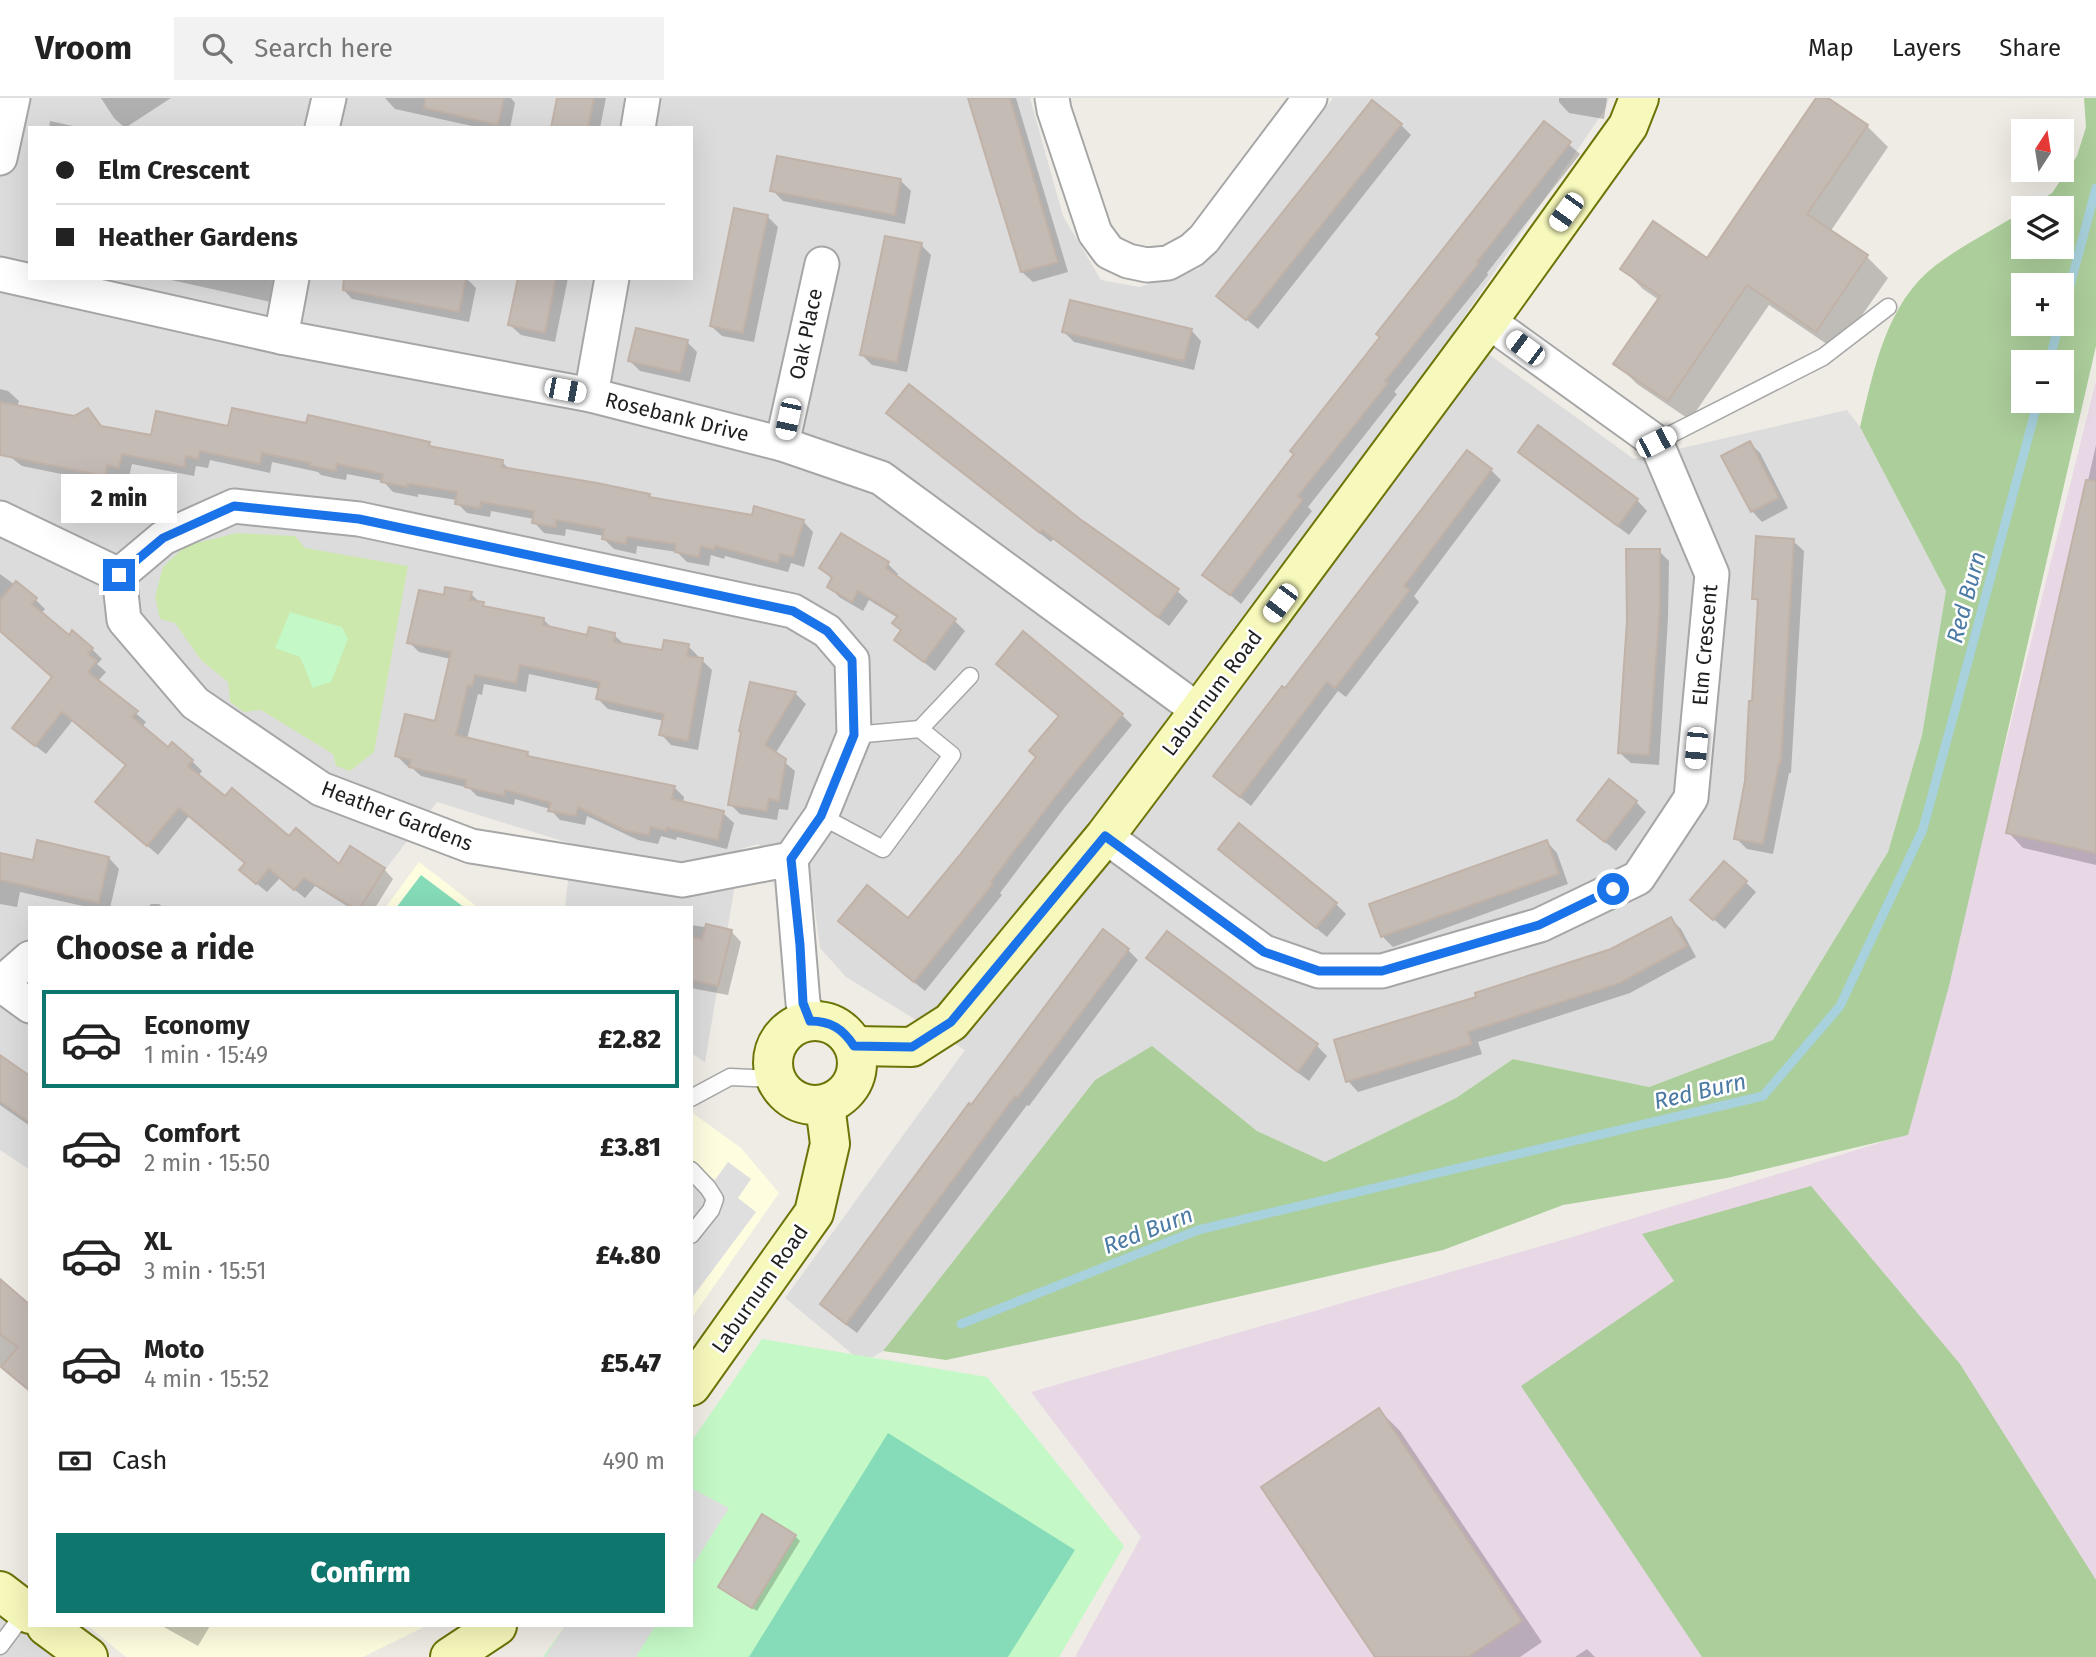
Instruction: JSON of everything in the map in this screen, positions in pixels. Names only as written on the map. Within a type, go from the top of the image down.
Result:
[{"type":"street","points":[[0,158],[13,98]]},
{"type":"street","points":[[323,126],[329,98]]},
{"type":"street","points":[[638,126],[643,98]]},
{"type":"street","points":[[1052,98],[1095,233],[1109,252],[1128,261],[1147,265],[1168,263],[1192,250],[1204,239],[1310,98]]},
{"type":"street","name":"Laburnum Road","points":[[854,1046],[912,1047],[951,1022],[1105,836],[1199,711],[1488,321],[1628,126],[1639,98]]},
{"type":"street","name":"Oak Place","points":[[782,444],[822,264]]},
{"type":"street","name":"Rosebank Drive","points":[[0,274],[281,337],[591,395],[782,444],[881,478],[1199,711]]},
{"type":"street","points":[[281,337],[292,280]]},
{"type":"street","points":[[591,395],[612,280]]},
{"type":"street","points":[[1488,321],[1656,442]]},
{"type":"street","name":"Elm Crescent","points":[[1105,836],[1264,952],[1319,971],[1382,971],[1539,925],[1638,878],[1691,798],[1712,573],[1656,442]]},
{"type":"street","points":[[0,518],[119,575],[163,538],[234,506],[359,519],[793,611],[827,631],[852,660],[854,735],[821,816],[791,859],[803,1003],[810,1021]]},
{"type":"street","name":"Heather Gardens","points":[[119,575],[124,620],[195,703],[321,789],[471,846],[682,880],[791,859]]},
{"type":"street","points":[[28,960],[0,984],[28,1005]]},
{"type":"street","points":[[810,1021],[824,1021],[836,1026],[847,1034],[854,1046],[857,1070],[853,1082],[836,1100],[825,1105],[801,1103],[781,1089],[772,1066],[773,1053],[786,1031],[797,1024],[810,1021]]},
{"type":"street","name":"Laburnum Road","points":[[693,1383],[814,1213],[830,1144],[825,1105]]},
{"type":"street","points":[[48,1627],[88,1657]]},
{"type":"street","points":[[450,1657],[495,1627]]},
{"type":"lane","points":[[1656,442],[1823,357],[1888,307]]},
{"type":"lane","points":[[854,735],[920,729],[970,676]]},
{"type":"lane","points":[[821,816],[883,849],[952,755],[920,729]]},
{"type":"lane","points":[[693,1097],[730,1077],[775,1079]]},
{"type":"lane","points":[[693,1172],[715,1199],[711,1210],[693,1233]]},
{"type":"lane","points":[[0,1646],[25,1610]]},
{"type":"shaded area","points":[[0,98],[1030,98],[1063,216],[1101,280],[1139,287],[1199,269],[1333,98],[1609,98],[1606,108],[1455,330],[1634,459],[1847,410],[1860,427],[1946,591],[1922,735],[1888,852],[1773,1040],[1649,1087],[1513,1059],[1456,1098],[1325,1162],[1257,1131],[1152,1047],[1095,1080],[883,1351],[863,1363],[785,1298],[965,1050],[846,977],[820,948],[811,881],[758,844],[741,849],[705,1062],[693,1054],[693,906],[565,906],[572,844],[437,802],[358,906],[28,906],[28,1169],[0,1150]]},
{"type":"shaded area","points":[[2096,381],[2096,1657],[1075,1657],[1141,1537],[1031,1392],[1566,1239],[1905,1135]]},
{"type":"shaded area","points":[[419,862],[476,906],[386,906]]},
{"type":"shaded area","points":[[693,1113],[741,1148],[779,1193],[693,1316]]},
{"type":"shaded area","points":[[728,1162],[751,1179],[738,1198],[756,1212],[693,1296],[693,1164],[715,1180]]},
{"type":"shaded area","points":[[693,1489],[729,1508],[693,1565]]},
{"type":"shaded area","points":[[0,1611],[60,1657],[0,1657]]},
{"type":"shaded area","points":[[89,1627],[424,1627],[363,1657],[126,1657]]},
{"type":"shaded area","points":[[564,1627],[654,1627],[636,1657],[545,1657]]},
{"type":"green space","points":[[2084,98],[2096,98],[2096,346],[1949,986],[1908,1135],[1727,1178],[1563,1205],[1443,1250],[946,1360],[883,1351],[1095,1080],[1152,1046],[1257,1131],[1325,1162],[1456,1098],[1513,1059],[1649,1087],[1773,1040],[1888,852],[1922,735],[1946,591],[1860,427],[1884,339],[1905,298],[1919,281],[1946,258],[2011,218],[2011,259],[2074,259],[2074,196],[2047,196],[2059,182],[2074,182],[2074,160],[2086,127]]},
{"type":"green space","points":[[237,533],[295,536],[305,548],[408,566],[374,752],[350,771],[336,766],[333,754],[261,710],[244,712],[230,702],[228,682],[201,660],[175,623],[160,619],[155,597],[163,567],[185,546]]},
{"type":"green space","points":[[290,612],[342,627],[348,639],[331,682],[313,688],[300,657],[275,648]]},
{"type":"green space","points":[[421,875],[462,906],[398,906]]},
{"type":"green space","points":[[1811,1186],[1960,1364],[2096,1580],[2096,1657],[1702,1657],[1521,1386],[1674,1281],[1642,1234]]},
{"type":"green space","points":[[762,1339],[987,1377],[1124,1546],[1059,1657],[543,1657],[564,1627],[693,1627],[693,1439]]},
{"type":"green space","points":[[888,1433],[1075,1550],[1008,1657],[749,1657]]},
{"type":"building","points":[[425,98],[504,98],[498,125],[424,108]]},
{"type":"building","points":[[557,98],[594,98],[588,126],[551,126]]},
{"type":"building","points":[[968,98],[1010,98],[1058,262],[1021,272]]},
{"type":"building","points":[[1816,98],[1828,98],[1868,125],[1807,214],[1868,255],[1816,332],[1747,285],[1668,401],[1613,364],[1660,296],[1620,269],[1653,221],[1707,258]]},
{"type":"building","points":[[1372,100],[1402,124],[1246,320],[1216,296]]},
{"type":"building","points":[[1544,121],[1571,142],[1385,381],[1388,383],[1298,496],[1303,500],[1230,595],[1202,575],[1294,454],[1290,451],[1380,337],[1376,334]]},
{"type":"building","points":[[777,156],[901,179],[895,215],[770,191]]},
{"type":"building","points":[[734,208],[768,215],[743,333],[710,326]]},
{"type":"building","points":[[885,236],[922,243],[897,362],[860,355]]},
{"type":"building","points":[[344,280],[466,280],[459,312],[343,290]]},
{"type":"building","points":[[518,280],[556,280],[545,333],[508,325]]},
{"type":"building","points":[[1070,300],[1192,329],[1184,361],[1062,332]]},
{"type":"building","points":[[636,328],[688,340],[680,373],[628,361]]},
{"type":"building","points":[[909,384],[1080,519],[1179,589],[1158,617],[1042,530],[1040,533],[886,413]]},
{"type":"building","points":[[0,402],[74,416],[88,408],[101,426],[151,435],[156,411],[228,426],[232,408],[306,423],[308,415],[430,442],[429,446],[503,460],[502,467],[597,483],[650,494],[649,497],[752,515],[754,506],[804,520],[793,557],[780,554],[778,563],[715,546],[714,550],[701,546],[699,557],[675,552],[675,544],[627,537],[626,544],[602,539],[604,529],[556,520],[556,527],[532,523],[534,511],[481,502],[480,508],[455,504],[457,492],[381,482],[383,474],[337,464],[336,471],[262,453],[260,464],[200,451],[198,459],[186,456],[184,467],[122,454],[119,468],[107,465],[105,476],[0,455]]},
{"type":"building","points":[[1538,425],[1638,499],[1618,526],[1518,452]]},
{"type":"building","points":[[1750,441],[1779,498],[1751,512],[1721,456]]},
{"type":"building","points":[[1467,450],[1492,469],[1404,586],[1410,590],[1335,688],[1327,682],[1240,797],[1213,776],[1282,686],[1285,688]]},
{"type":"building","points":[[2086,480],[2096,481],[2096,853],[2006,833]]},
{"type":"building","points":[[841,533],[889,562],[886,568],[956,619],[924,662],[894,640],[901,630],[892,623],[898,616],[858,591],[852,602],[827,587],[832,577],[819,568]]},
{"type":"building","points":[[1756,536],[1794,539],[1781,763],[1763,844],[1734,839],[1745,781],[1749,701],[1752,701],[1758,599],[1752,599]]},
{"type":"building","points":[[1626,549],[1660,549],[1660,607],[1649,755],[1618,753],[1627,621]]},
{"type":"building","points":[[16,581],[37,598],[32,604],[69,635],[72,630],[93,648],[88,654],[97,661],[88,672],[138,711],[132,717],[168,747],[172,742],[193,760],[188,766],[225,796],[232,788],[289,836],[296,828],[339,864],[350,846],[385,868],[361,906],[351,906],[304,878],[294,890],[269,869],[256,884],[239,870],[245,863],[179,808],[147,846],[95,802],[126,765],[62,712],[35,746],[12,728],[52,677],[0,631],[0,600]]},
{"type":"building","points":[[445,587],[472,592],[470,600],[484,602],[483,606],[544,618],[543,625],[587,635],[589,627],[615,633],[614,642],[662,650],[664,640],[689,644],[687,656],[703,658],[688,741],[659,735],[664,714],[596,699],[600,682],[520,665],[516,683],[475,675],[472,686],[468,685],[456,735],[528,752],[527,756],[675,786],[672,799],[724,811],[718,840],[667,828],[666,831],[651,827],[649,835],[626,831],[578,807],[576,816],[548,811],[551,803],[505,790],[504,796],[465,787],[466,780],[409,767],[411,760],[395,756],[405,714],[435,721],[451,652],[407,643],[419,590],[444,595]]},
{"type":"building","points":[[1023,631],[1123,714],[1055,797],[991,882],[993,884],[914,982],[838,921],[867,885],[908,918],[1036,757],[1029,751],[1059,716],[996,664]]},
{"type":"building","points":[[750,682],[796,692],[765,745],[786,759],[779,801],[769,799],[767,811],[728,805],[741,732],[739,731]]},
{"type":"building","points":[[1609,779],[1637,801],[1605,842],[1577,820]]},
{"type":"building","points":[[1239,823],[1337,903],[1316,928],[1218,849]]},
{"type":"building","points":[[37,840],[109,857],[99,903],[0,880],[0,853],[33,860]]},
{"type":"building","points":[[1547,840],[1559,874],[1381,937],[1369,904]]},
{"type":"building","points":[[1724,861],[1747,881],[1713,920],[1690,900]]},
{"type":"building","points":[[1671,917],[1687,946],[1620,983],[1468,1032],[1472,1044],[1346,1082],[1334,1040],[1476,997],[1475,993],[1611,949]]},
{"type":"building","points":[[706,924],[732,930],[718,986],[693,980],[693,937],[702,939]]},
{"type":"building","points":[[1103,929],[1129,949],[1018,1097],[1015,1096],[846,1324],[820,1304],[969,1103],[971,1105]]},
{"type":"building","points":[[1167,931],[1318,1044],[1298,1072],[1146,958]]},
{"type":"building","points":[[0,1055],[28,1075],[28,1122],[0,1101]]},
{"type":"building","points":[[0,1279],[28,1303],[28,1389],[1,1367],[18,1347],[0,1334]]},
{"type":"building","points":[[1379,1408],[1522,1621],[1468,1657],[1375,1657],[1261,1487]]},
{"type":"building","points":[[762,1514],[796,1535],[752,1608],[718,1587]]},
{"type":"waterway","name":"Red Burn","points":[[2073,273],[2096,188]]},
{"type":"waterway","name":"Red Burn","points":[[2052,350],[2056,336]]},
{"type":"waterway","name":"Red Burn","points":[[961,1324],[1198,1230],[1763,1096],[1840,1006],[1923,829],[2035,413]]},
{"type":"route","points":[[119,575],[163,538],[234,506],[359,519],[793,611],[827,631],[852,660],[854,735],[821,816],[791,859],[803,1003],[810,1021],[824,1021],[836,1026],[847,1034],[854,1046],[912,1047],[951,1022],[1105,836],[1264,952],[1319,971],[1382,971],[1539,925],[1613,889]]}]
